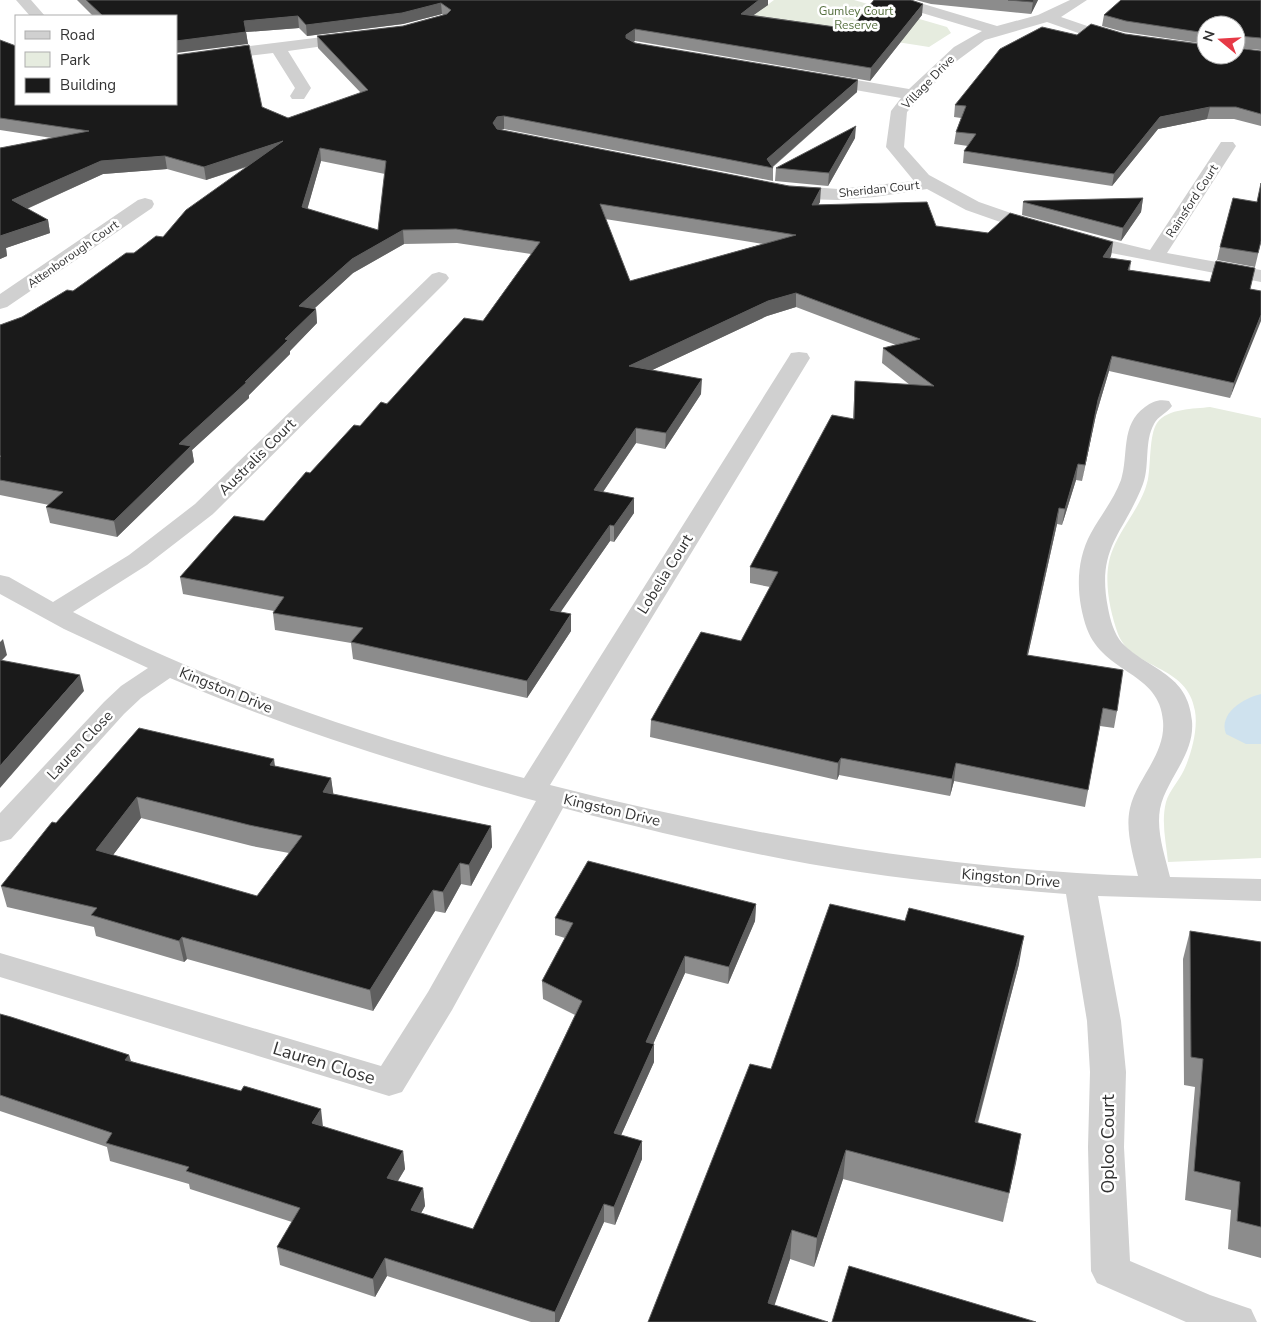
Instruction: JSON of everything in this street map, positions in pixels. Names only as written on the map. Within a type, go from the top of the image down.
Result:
[{"type":"street","points":[[23,0],[37,15]]},
{"type":"street","points":[[894,0],[998,31]]},
{"type":"street","name":"Village Drive","points":[[1080,0],[1063,10],[980,37],[958,51],[913,95],[893,121],[892,133],[897,150],[907,165],[930,184],[961,203],[994,216],[1050,233],[1261,276]]},
{"type":"street","points":[[1045,16],[1090,32],[1135,42]]},
{"type":"street","points":[[178,60],[374,35]]},
{"type":"street","points":[[278,48],[300,80],[302,88],[298,96]]},
{"type":"street","points":[[808,77],[913,95]]},
{"type":"street","name":"Rainsford Court","points":[[1156,256],[1227,146]]},
{"type":"street","name":"Sheridan Court","points":[[763,188],[841,195],[930,184]]},
{"type":"street","name":"Attenborough Court","points":[[0,303],[54,268],[144,204]]},
{"type":"street","name":"Australis Court","points":[[55,612],[138,560],[204,509],[439,278]]},
{"type":"street","name":"Lobelia Court","points":[[543,793],[799,358]]},
{"type":"street","points":[[1156,886],[1144,815],[1149,798],[1164,771],[1173,747],[1178,723],[1175,702],[1168,688],[1154,675],[1111,648],[1103,636],[1097,618],[1092,582],[1093,562],[1098,545],[1125,500],[1134,477],[1138,429],[1142,420],[1160,406]]},
{"type":"street","name":"Kingston Drive","points":[[0,582],[55,612],[168,667],[359,740],[543,793],[729,837],[838,858],[930,870],[1080,884],[1261,890]]},
{"type":"street","name":"Lauren Close","points":[[0,832],[114,708],[131,692],[168,667]]},
{"type":"street","name":"Lauren Close","points":[[0,966],[389,1082],[440,1001],[543,793]]},
{"type":"street","name":"Oploo Court","points":[[1080,884],[1104,1022],[1108,1072],[1106,1147],[1111,1271],[1201,1310],[1237,1322]]},
{"type":"green space","name":"Gumley Court Reserve","points":[[774,0],[854,0],[947,27],[951,33],[929,47],[749,19]]},
{"type":"green space","points":[[1210,407],[1261,418],[1261,858],[1168,862],[1164,832],[1166,802],[1190,756],[1195,733],[1195,711],[1190,696],[1182,684],[1171,675],[1135,655],[1125,646],[1118,634],[1112,614],[1107,580],[1108,569],[1117,540],[1145,489],[1149,473],[1154,428],[1157,423],[1168,414],[1174,412]]},
{"type":"water","points":[[1261,694],[1261,744],[1246,744],[1226,734],[1224,727],[1226,720],[1234,708],[1247,699]]},
{"type":"building","points":[[86,0],[759,0],[741,14],[850,29],[874,0],[911,0],[923,4],[871,68],[635,29],[626,35],[626,38],[635,43],[858,80],[767,159],[773,168],[504,116],[497,117],[493,123],[497,129],[789,186],[821,188],[812,205],[927,202],[936,226],[988,233],[1010,213],[1113,242],[1103,257],[1131,261],[1128,270],[1210,282],[1216,261],[1255,268],[1250,289],[1261,291],[1261,315],[1234,383],[1112,356],[1098,400],[1085,465],[1078,464],[1065,509],[1059,508],[1027,655],[1123,670],[1117,711],[1103,708],[1088,790],[956,763],[952,779],[841,758],[838,763],[651,720],[701,632],[741,641],[778,572],[750,567],[832,415],[854,419],[855,381],[934,386],[883,348],[920,339],[796,293],[768,301],[629,366],[702,379],[666,433],[636,428],[594,490],[634,498],[614,526],[610,525],[550,610],[571,614],[527,681],[351,642],[363,628],[273,613],[284,597],[180,577],[234,516],[264,521],[306,472],[310,473],[354,425],[360,426],[381,402],[387,404],[464,318],[483,321],[540,242],[456,229],[403,230],[352,259],[299,306],[316,309],[285,339],[288,340],[245,382],[247,382],[179,444],[191,446],[114,521],[46,507],[63,492],[0,480],[0,325],[22,317],[67,290],[73,291],[126,253],[134,253],[156,236],[163,237],[186,210],[283,141],[204,167],[165,156],[101,161],[12,200],[48,220],[0,236],[0,148],[89,131],[0,118],[0,40],[15,46],[15,105],[178,105],[178,55],[249,45],[262,107],[288,118],[368,90],[317,36],[403,26],[447,14],[451,10],[441,3],[402,13],[306,25],[298,16],[244,21],[246,32],[178,41],[178,15],[102,15]],"holes":[[[320,148],[386,161],[378,230],[302,207]],[[600,204],[796,235],[630,281]]]},
{"type":"building","points":[[1008,0],[1034,0],[1033,2]]},
{"type":"building","points":[[1121,0],[1261,0],[1261,38],[1246,37],[1246,15],[1196,15],[1196,32],[1126,21],[1104,15]]},
{"type":"building","points":[[1091,24],[1125,34],[1196,44],[1196,65],[1246,65],[1246,49],[1261,51],[1261,114],[1236,107],[1210,107],[1160,117],[1114,174],[964,151],[976,134],[956,132],[966,106],[955,105],[1000,49],[1042,27],[1077,35]]},
{"type":"building","points":[[856,126],[829,173],[776,168]]},
{"type":"building","points":[[1261,183],[1261,241],[1258,253],[1220,247],[1233,198],[1257,202]]},
{"type":"building","points":[[1143,198],[1123,228],[1023,202],[1024,201]]},
{"type":"building","points":[[0,660],[80,675],[0,766]]},
{"type":"building","points":[[139,728],[274,759],[270,765],[331,778],[323,792],[491,826],[469,865],[460,863],[443,892],[433,890],[370,990],[182,937],[179,941],[91,915],[97,908],[1,886],[52,822],[56,823]],"holes":[[[137,797],[302,836],[257,896],[96,850]]]},
{"type":"building","points":[[588,861],[756,904],[729,967],[685,956],[646,1042],[654,1044],[614,1133],[642,1141],[614,1207],[604,1204],[555,1312],[385,1258],[373,1279],[277,1247],[300,1208],[186,1171],[189,1167],[106,1143],[112,1133],[0,1095],[0,1014],[129,1055],[125,1060],[241,1091],[244,1086],[321,1109],[312,1123],[403,1151],[387,1178],[423,1188],[411,1210],[473,1229],[582,1001],[542,981],[573,923],[555,918]]},
{"type":"building","points":[[830,904],[905,921],[909,908],[1024,936],[975,1122],[1021,1134],[1009,1193],[846,1150],[817,1238],[792,1230],[768,1303],[828,1322],[648,1322],[750,1064],[771,1069]]},
{"type":"building","points":[[1190,931],[1261,942],[1261,1227],[1237,1221],[1240,1182],[1194,1171],[1203,1059],[1191,1057]]},
{"type":"building","points":[[849,1266],[1036,1322],[832,1322]]}]
